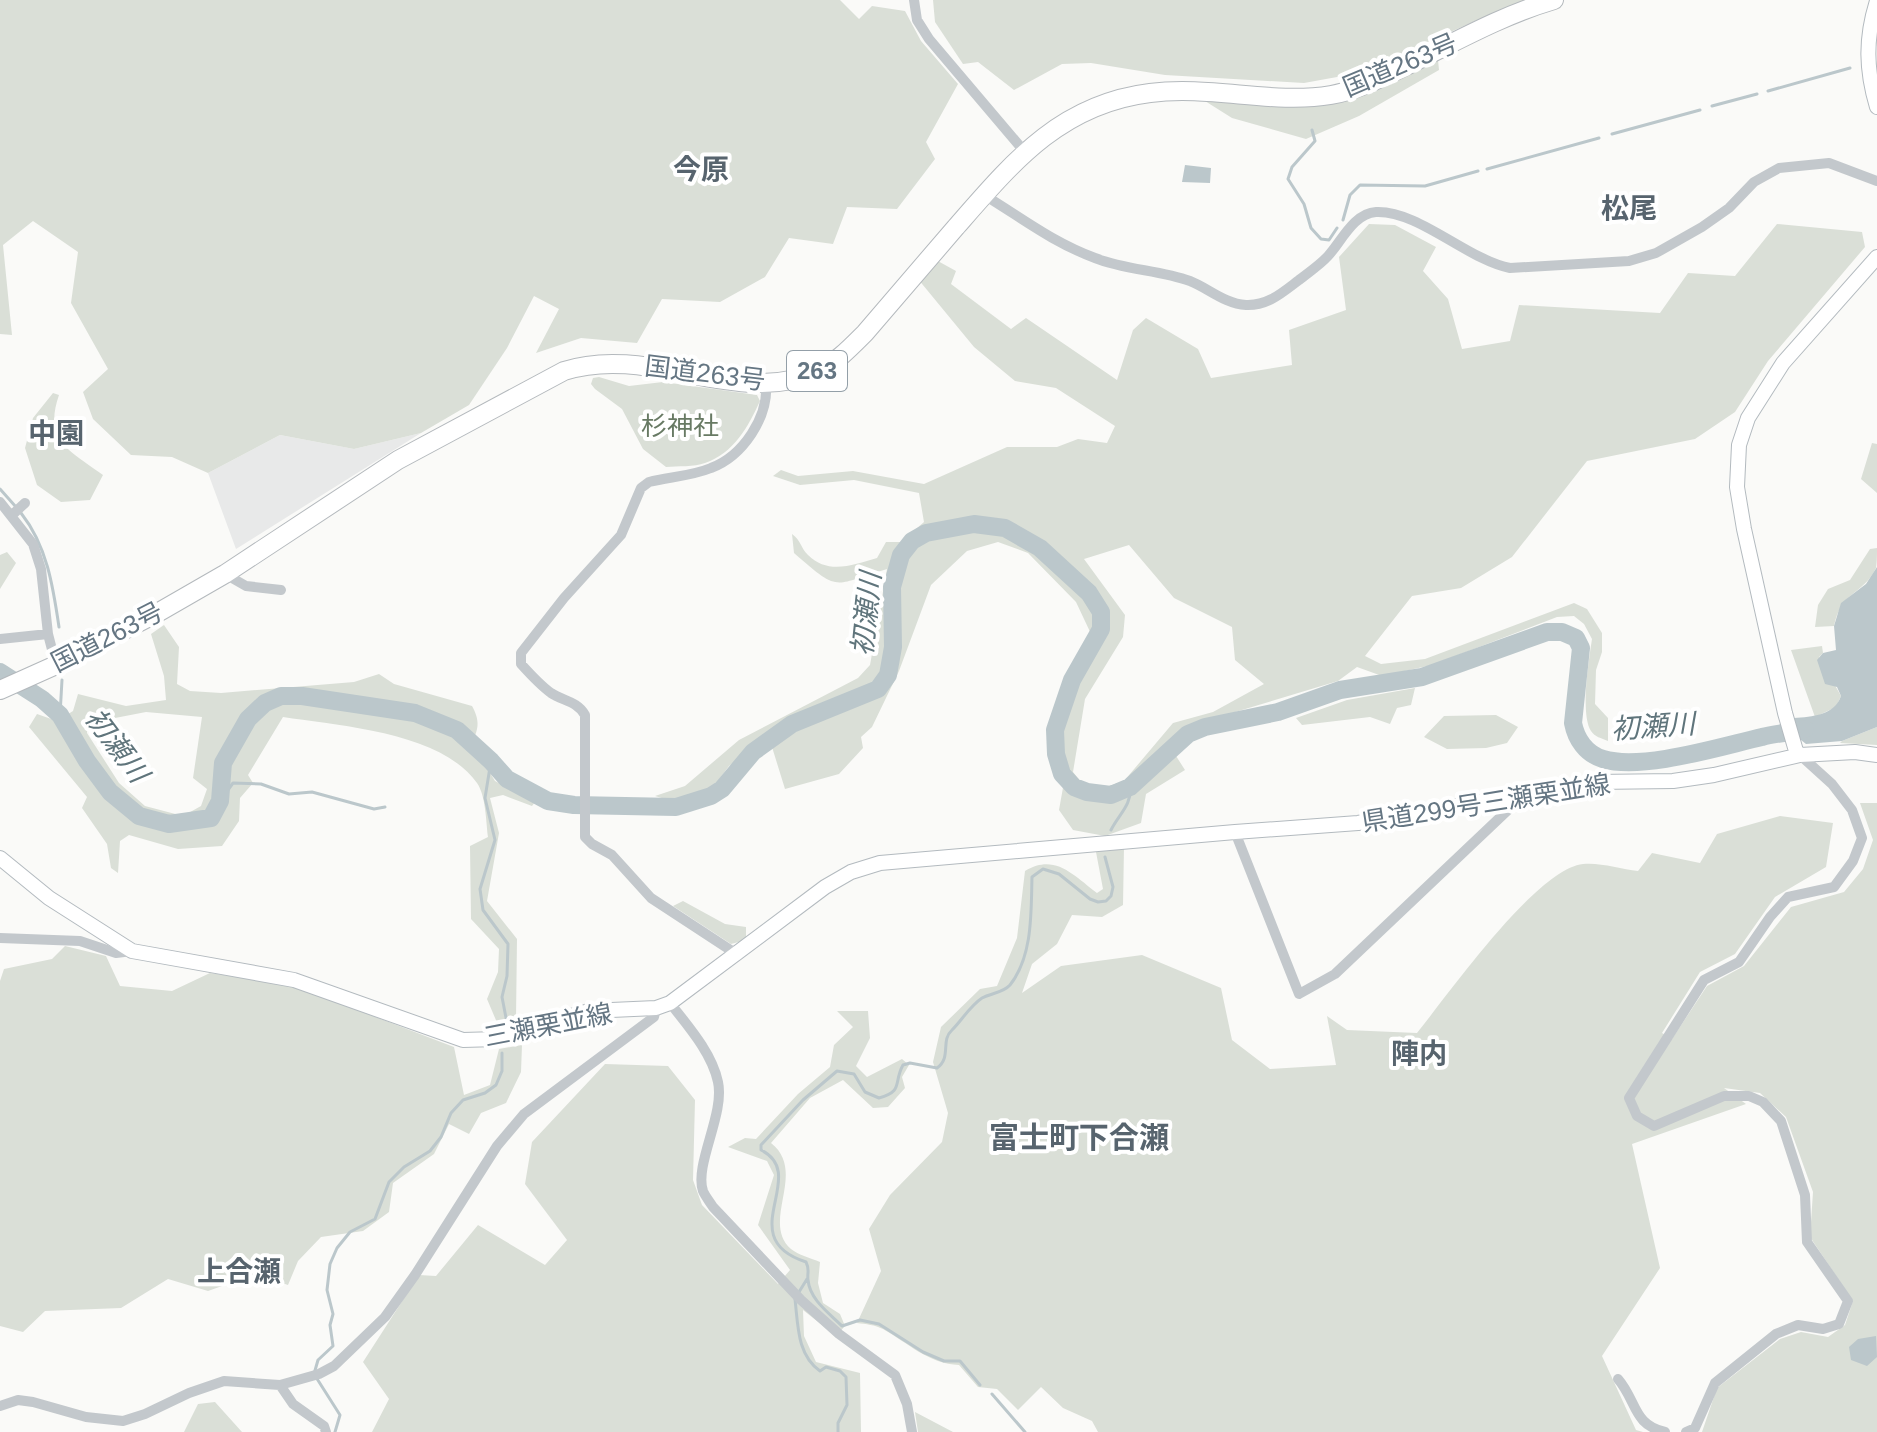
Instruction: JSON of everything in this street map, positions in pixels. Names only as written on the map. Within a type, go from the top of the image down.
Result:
[{"type":"highway","name":"国道263号","points":[[0,690],[159,612],[225,574],[398,460],[564,371],[615,362],[743,383],[786,381],[816,372],[844,354],[1024,151],[1085,111],[1112,99],[1197,89],[1292,98],[1332,95],[1374,82],[1501,20],[1554,0]]},
{"type":"main road","points":[[1877,1],[1869,27],[1867,61],[1877,107]]},
{"type":"main road","points":[[1798,753],[1785,713],[1739,501],[1739,445],[1748,418],[1783,363],[1877,257]]},
{"type":"main road","name":"県道299号三瀬栗並線","points":[[1235,832],[1358,823],[1426,814],[1596,782],[1687,779],[1798,753],[1855,752],[1877,755]]},
{"type":"main road","points":[[663,1006],[738,955],[825,887],[851,872],[880,863],[1235,832]]},
{"type":"main road","name":"三瀬栗並線","points":[[0,858],[49,898],[132,951],[294,980],[463,1040],[525,1034],[589,1011],[663,1006]]},
{"type":"street","points":[[914,0],[917,20],[929,39],[1024,151]]},
{"type":"street","points":[[984,195],[1037,231],[1097,259],[1190,281],[1245,306],[1275,298],[1327,257],[1364,215],[1375,212],[1413,222],[1494,265],[1510,268],[1614,262],[1656,253],[1702,227],[1729,208],[1754,182],[1779,168],[1829,163],[1877,181]]},
{"type":"street","points":[[738,955],[651,898],[612,855],[585,837],[585,715],[574,703],[553,695],[537,681],[521,664],[521,653],[564,598],[621,535],[641,488],[649,482],[712,468],[737,452],[757,426],[767,395],[766,383]]},
{"type":"street","points":[[0,502],[33,544],[41,569],[48,634],[56,665]]},
{"type":"street","points":[[12,515],[25,503]]},
{"type":"street","points":[[225,574],[246,586],[281,590]]},
{"type":"street","points":[[0,639],[48,634]]},
{"type":"street","points":[[1686,1432],[1695,1428],[1715,1383],[1776,1334],[1798,1325],[1823,1329],[1839,1324],[1848,1301],[1807,1242],[1805,1195],[1781,1121],[1763,1102],[1749,1096],[1724,1096],[1654,1126],[1637,1116],[1629,1098],[1704,980],[1739,962],[1788,897],[1834,887],[1853,861],[1862,838],[1852,810],[1832,784],[1798,753]]},
{"type":"street","points":[[1235,832],[1299,994],[1335,974],[1509,809],[1514,796]]},
{"type":"street","points":[[0,938],[80,941],[116,953],[132,951]]},
{"type":"street","points":[[0,1406],[18,1400],[86,1417],[123,1421],[224,1381],[280,1385],[319,1374],[334,1366],[385,1317],[497,1146],[524,1114],[654,1017],[663,1006],[713,1065],[719,1084],[719,1103],[701,1178],[713,1207],[801,1300],[839,1334],[895,1375],[907,1404],[912,1432]]},
{"type":"street","points":[[1618,1379],[1630,1393],[1637,1415],[1643,1422],[1650,1429],[1665,1432]]},
{"type":"street","points":[[280,1385],[293,1404],[324,1426],[326,1432]]},
{"type":"shaded area","points":[[1185,165],[1211,168],[1210,183],[1182,182]]},
{"type":"shaded area","points":[[421,433],[236,549],[208,473],[280,435],[354,449]]},
{"type":"shaded area","points":[[1877,567],[1877,727],[1842,741],[1806,744],[1801,740],[1794,718],[1828,711],[1841,696],[1837,687],[1825,684],[1817,660],[1823,653],[1836,650],[1834,626],[1841,603],[1866,584]]},
{"type":"shaded area","points":[[1876,1336],[1877,1357],[1867,1366],[1851,1360],[1849,1347],[1858,1339]]},
{"type":"green space","points":[[0,0],[840,0],[859,19],[872,6],[905,11],[921,41],[958,84],[926,142],[935,159],[897,209],[847,207],[833,244],[789,238],[765,277],[720,302],[662,299],[637,343],[581,338],[536,353],[559,309],[534,296],[507,348],[469,405],[421,433],[354,449],[280,435],[208,473],[172,457],[131,455],[93,419],[83,392],[108,369],[71,303],[78,252],[33,221],[3,245],[12,335],[0,334]]},
{"type":"green space","points":[[933,0],[1531,0],[1475,21],[1359,73],[1304,83],[1165,75],[1091,63],[1062,64],[1014,90],[978,62],[963,64],[935,22]]},
{"type":"green space","points":[[1438,60],[1439,70],[1359,116],[1306,139],[1232,118],[1197,96],[1276,106],[1321,105],[1373,91]]},
{"type":"green space","points":[[1369,224],[1395,225],[1436,247],[1423,271],[1448,299],[1462,349],[1510,341],[1519,305],[1660,313],[1688,273],[1735,276],[1777,224],[1862,232],[1865,247],[1768,361],[1735,412],[1695,439],[1587,461],[1512,557],[1461,588],[1412,596],[1365,656],[1381,664],[1425,659],[1574,603],[1587,609],[1602,633],[1595,704],[1608,718],[1608,741],[1594,735],[1586,712],[1592,639],[1584,624],[1574,616],[1557,617],[1432,665],[1382,676],[1357,667],[1338,681],[1182,728],[1169,745],[1185,770],[1146,794],[1141,823],[1105,836],[1073,830],[1059,810],[1064,782],[1054,719],[1092,636],[1076,602],[1028,553],[998,542],[967,551],[931,585],[899,671],[872,727],[861,737],[863,748],[839,774],[785,789],[772,747],[763,739],[729,766],[709,793],[675,802],[655,796],[685,786],[739,740],[858,678],[870,665],[887,569],[846,582],[830,580],[794,553],[792,534],[816,561],[841,567],[877,558],[886,542],[901,542],[924,522],[919,493],[854,480],[800,485],[773,476],[781,470],[798,476],[853,471],[924,484],[1007,447],[1057,447],[1078,439],[1107,443],[1115,426],[1056,388],[1015,381],[974,347],[918,279],[936,260],[956,271],[951,284],[1011,329],[1026,318],[1117,380],[1133,330],[1146,318],[1198,349],[1211,378],[1292,365],[1289,330],[1346,310],[1339,257]],"holes":[[[1129,545],[1174,598],[1232,627],[1235,660],[1264,684],[1213,712],[1173,723],[1124,781],[1103,788],[1081,782],[1073,772],[1085,699],[1123,637],[1125,615],[1084,559]]]},
{"type":"green space","name":"杉神社","points":[[593,378],[629,386],[663,382],[757,395],[760,401],[745,429],[724,453],[701,464],[666,467],[643,449],[622,409],[591,384]]},
{"type":"green space","points":[[53,393],[59,395],[54,424],[57,434],[70,451],[103,475],[90,500],[61,502],[37,485],[25,448],[33,418]]},
{"type":"green space","points":[[1872,443],[1877,444],[1877,493],[1861,479]]},
{"type":"green space","points":[[1877,548],[1876,568],[1865,584],[1847,599],[1834,626],[1815,627],[1818,605],[1828,589],[1850,580],[1870,549]]},
{"type":"green space","points":[[7,552],[16,563],[0,589],[0,555]]},
{"type":"green space","points":[[164,625],[179,647],[177,684],[190,691],[221,693],[354,682],[379,674],[394,684],[472,706],[477,728],[469,749],[484,763],[495,781],[535,802],[532,806],[503,795],[490,798],[499,833],[487,901],[517,939],[516,1018],[549,1009],[543,1019],[501,1032],[487,999],[498,972],[499,949],[471,919],[470,846],[488,837],[482,795],[477,783],[461,766],[440,752],[415,742],[360,728],[283,717],[248,775],[253,783],[240,798],[239,821],[222,846],[178,849],[129,835],[120,841],[118,873],[111,868],[107,844],[82,808],[87,797],[29,727],[37,714],[57,721],[73,711],[78,694],[126,706],[166,700],[164,676],[151,634]],"holes":[[[146,712],[202,717],[193,778],[207,789],[201,806],[183,816],[145,806],[119,783],[87,733],[88,715],[115,718]]]},
{"type":"green space","points":[[1822,646],[1823,653],[1819,657],[1841,696],[1836,707],[1815,717],[1791,650]]},
{"type":"green space","points":[[1415,688],[1411,705],[1397,708],[1390,724],[1370,717],[1302,725],[1296,718],[1347,700]]},
{"type":"green space","points":[[1496,715],[1518,727],[1507,743],[1486,748],[1447,749],[1424,737],[1444,716]]},
{"type":"green space","points":[[1877,727],[1877,745],[1840,743],[1842,741]]},
{"type":"green space","points":[[1860,803],[1877,803],[1877,1432],[1702,1432],[1717,1388],[1780,1339],[1801,1332],[1828,1337],[1845,1325],[1853,1301],[1810,1237],[1813,1192],[1786,1117],[1760,1093],[1724,1088],[1746,1104],[1632,1144],[1660,1268],[1602,1356],[1636,1430],[1643,1432],[1098,1432],[1092,1421],[1063,1408],[1041,1387],[1018,1410],[997,1389],[978,1387],[959,1365],[928,1357],[880,1328],[857,1323],[881,1271],[869,1229],[890,1195],[942,1142],[948,1113],[933,1062],[941,1027],[980,989],[997,986],[1017,938],[1025,871],[1046,864],[1055,865],[1072,873],[1097,893],[1103,889],[1096,852],[1124,847],[1123,905],[1102,917],[1072,915],[1057,944],[1032,964],[1022,993],[1061,966],[1142,955],[1221,988],[1232,1040],[1270,1069],[1336,1065],[1327,1016],[1347,1030],[1417,1033],[1494,936],[1542,887],[1564,871],[1589,864],[1638,871],[1652,853],[1700,863],[1717,834],[1780,816],[1833,823],[1826,867],[1775,897],[1735,954],[1700,972],[1662,1033],[1672,1039],[1707,986],[1744,966],[1791,907],[1844,892],[1863,869],[1873,840]]},
{"type":"green space","points":[[683,901],[725,924],[746,927],[746,940],[731,944],[673,906]]},
{"type":"green space","points":[[65,946],[106,956],[120,986],[172,991],[210,973],[292,985],[454,1047],[464,1095],[490,1085],[499,1049],[522,1045],[521,1072],[506,1103],[481,1113],[469,1134],[449,1124],[434,1154],[393,1183],[389,1212],[363,1231],[321,1237],[298,1261],[288,1285],[256,1274],[208,1291],[168,1279],[121,1308],[45,1311],[23,1332],[0,1326],[0,981],[4,969],[52,959]]},
{"type":"green space","points":[[837,1011],[868,1011],[870,1038],[856,1066],[867,1077],[902,1059],[909,1065],[902,1077],[905,1088],[888,1107],[873,1108],[843,1080],[810,1098],[771,1143],[781,1155],[785,1168],[780,1225],[783,1238],[794,1251],[820,1262],[818,1283],[823,1303],[840,1314],[845,1326],[836,1336],[803,1310],[804,1336],[816,1362],[860,1373],[861,1432],[372,1432],[389,1399],[363,1362],[419,1275],[436,1276],[478,1225],[545,1265],[567,1240],[525,1184],[532,1142],[605,1064],[668,1066],[695,1100],[693,1180],[702,1205],[778,1284],[790,1270],[758,1225],[774,1175],[767,1161],[728,1147],[745,1138],[756,1139],[798,1094],[830,1067],[834,1045],[853,1027]]},
{"type":"green space","points":[[215,1402],[242,1432],[184,1432],[198,1404]]},
{"type":"green space","points":[[915,1412],[953,1432],[918,1432]]},
{"type":"waterway","points":[[1768,91],[1850,68]]},
{"type":"waterway","points":[[1712,106],[1757,94]]},
{"type":"waterway","points":[[1612,134],[1700,110]]},
{"type":"waterway","points":[[1312,130],[1315,141],[1292,167],[1288,179],[1304,204],[1311,228],[1321,239],[1329,240],[1337,228]]},
{"type":"waterway","points":[[1487,169],[1599,138]]},
{"type":"waterway","points":[[1343,220],[1350,195],[1360,185],[1425,186],[1478,171]]},
{"type":"waterway","points":[[0,489],[16,507]]},
{"type":"waterway","points":[[21,513],[43,553],[59,627]]},
{"type":"waterway","name":"初瀬川","points":[[0,672],[42,699],[60,715],[87,761],[110,792],[139,816],[169,824],[211,818],[220,801],[223,763],[248,719],[265,703],[281,696],[302,696],[415,713],[457,730],[507,779],[548,801],[574,805],[676,807],[711,796],[722,789],[753,752],[792,724],[878,689],[888,675],[893,647],[892,587],[901,555],[912,541],[926,533],[974,524],[1005,528],[1040,548],[1089,593],[1101,612],[1101,629],[1072,680],[1055,730],[1056,754],[1062,774],[1074,787],[1087,792],[1111,795],[1130,787],[1188,734],[1205,727],[1278,712],[1340,690],[1422,677],[1547,632],[1562,632],[1576,638],[1581,648],[1573,723],[1583,745],[1603,759],[1619,762],[1660,760],[1805,729]]},
{"type":"waterway","points":[[60,715],[62,680]]},
{"type":"waterway","points":[[491,761],[485,798],[495,840],[480,889],[483,910],[508,944],[507,976],[502,997],[508,1028]]},
{"type":"waterway","points":[[220,801],[233,783],[261,784],[289,794],[312,792],[374,809],[385,807]]},
{"type":"waterway","points":[[1111,830],[1127,804],[1130,787]]},
{"type":"waterway","points":[[980,1385],[960,1361],[944,1361],[923,1352],[879,1324],[860,1320],[842,1326],[821,1306],[812,1294],[806,1262],[785,1251],[774,1238],[772,1223],[779,1175],[774,1161],[761,1150],[761,1145],[803,1100],[837,1071],[854,1074],[865,1092],[879,1098],[895,1089],[903,1065],[910,1063],[937,1068],[944,1059],[949,1034],[966,1013],[982,998],[1007,988],[1018,973],[1027,947],[1032,877],[1043,869],[1059,874],[1090,899],[1106,901],[1113,887],[1105,857]]},
{"type":"waterway","points":[[335,1432],[340,1415],[314,1374],[318,1360],[333,1346],[330,1325],[333,1314],[327,1290],[330,1264],[337,1248],[350,1232],[375,1219],[389,1182],[404,1167],[430,1151],[441,1137],[451,1113],[463,1100],[485,1093],[496,1085],[502,1071],[502,1053]]},
{"type":"waterway","points":[[799,1292],[807,1279]]},
{"type":"waterway","points":[[795,1299],[800,1339],[807,1357],[820,1371],[826,1367],[840,1371],[846,1377],[847,1405],[838,1423],[838,1432]]},
{"type":"waterway","points":[[992,1394],[1025,1432]]},
{"type":"district","name":"今原","points":[[701,169]]},
{"type":"district","name":"松尾","points":[[1629,208]]},
{"type":"district","name":"中園","points":[[56,433]]},
{"type":"district","name":"陣内","points":[[1419,1053]]},
{"type":"district","name":"富士町下合瀬","points":[[1079,1138]]},
{"type":"district","name":"上合瀬","points":[[239,1271]]}]
